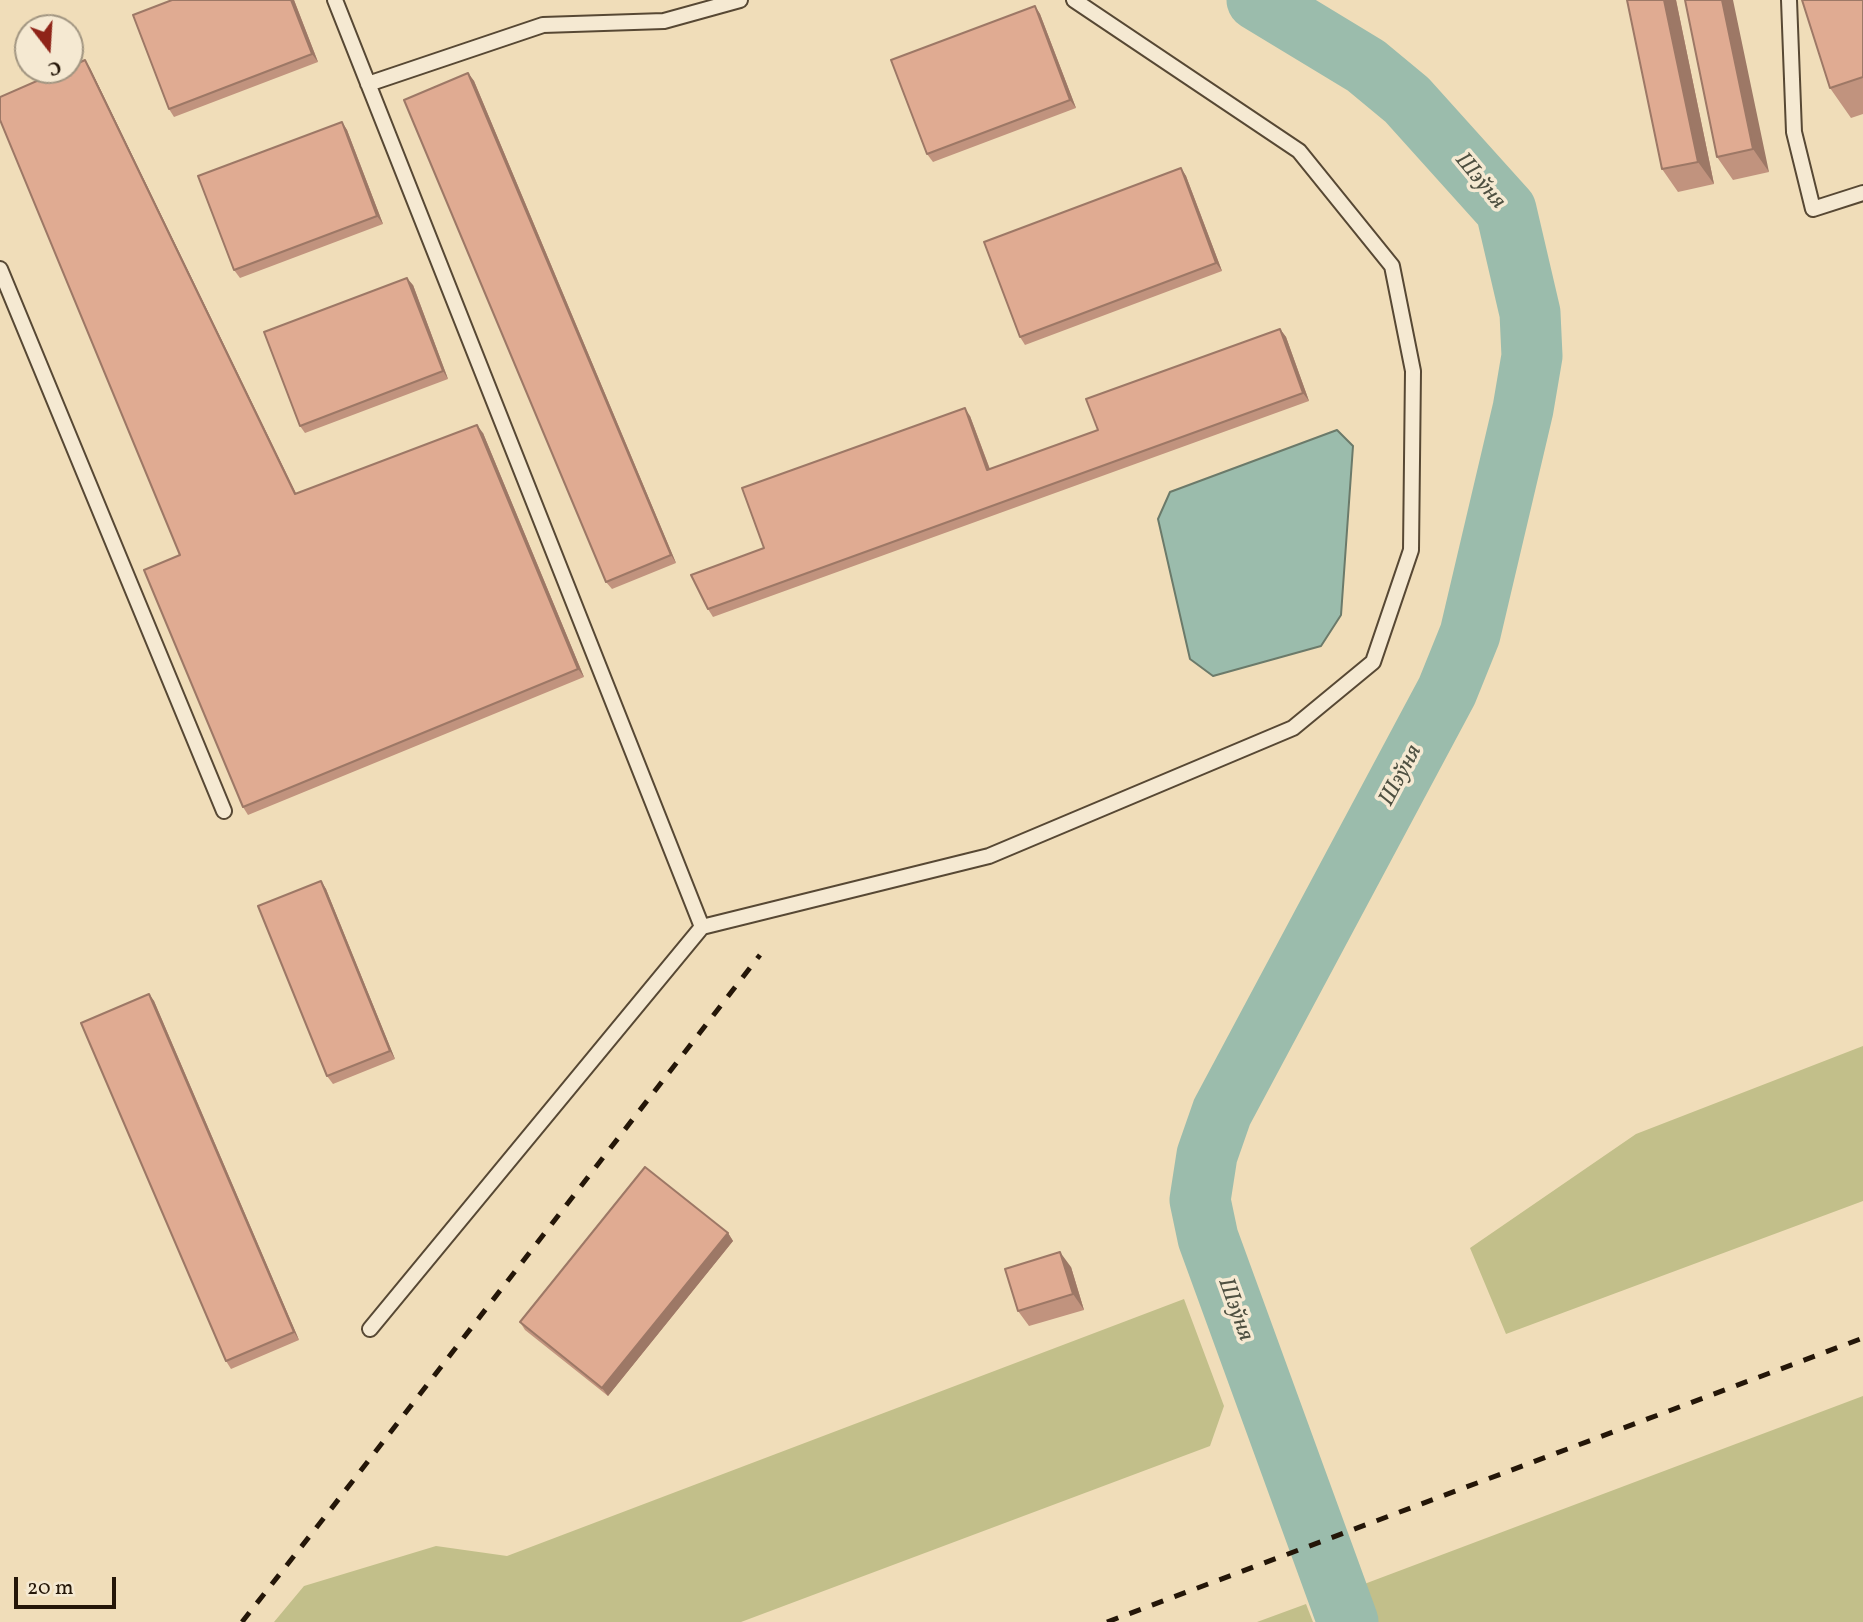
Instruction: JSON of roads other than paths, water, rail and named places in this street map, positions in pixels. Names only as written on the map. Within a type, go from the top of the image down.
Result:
[{"type":"lane","points":[[335,0],[702,927]]},
{"type":"lane","points":[[368,84],[543,25],[664,22],[740,0]]},
{"type":"lane","points":[[370,1329],[702,927],[989,856],[1293,728],[1373,662],[1411,550],[1412,371],[1392,266],[1299,150],[1074,0]]},
{"type":"lane","points":[[1788,0],[1794,132],[1813,209],[1863,193]]},
{"type":"lane","points":[[0,269],[224,811]]},
{"type":"waterway","name":"Шэўня","points":[[1257,0],[1366,66],[1407,100],[1506,210],[1530,313],[1532,356],[1523,409],[1470,634],[1447,691],[1222,1112],[1207,1155],[1200,1200],[1208,1238],[1348,1622]]},
{"type":"railway","points":[[242,1622],[760,955]]},
{"type":"railway","points":[[1107,1622],[1863,1338]]}]
